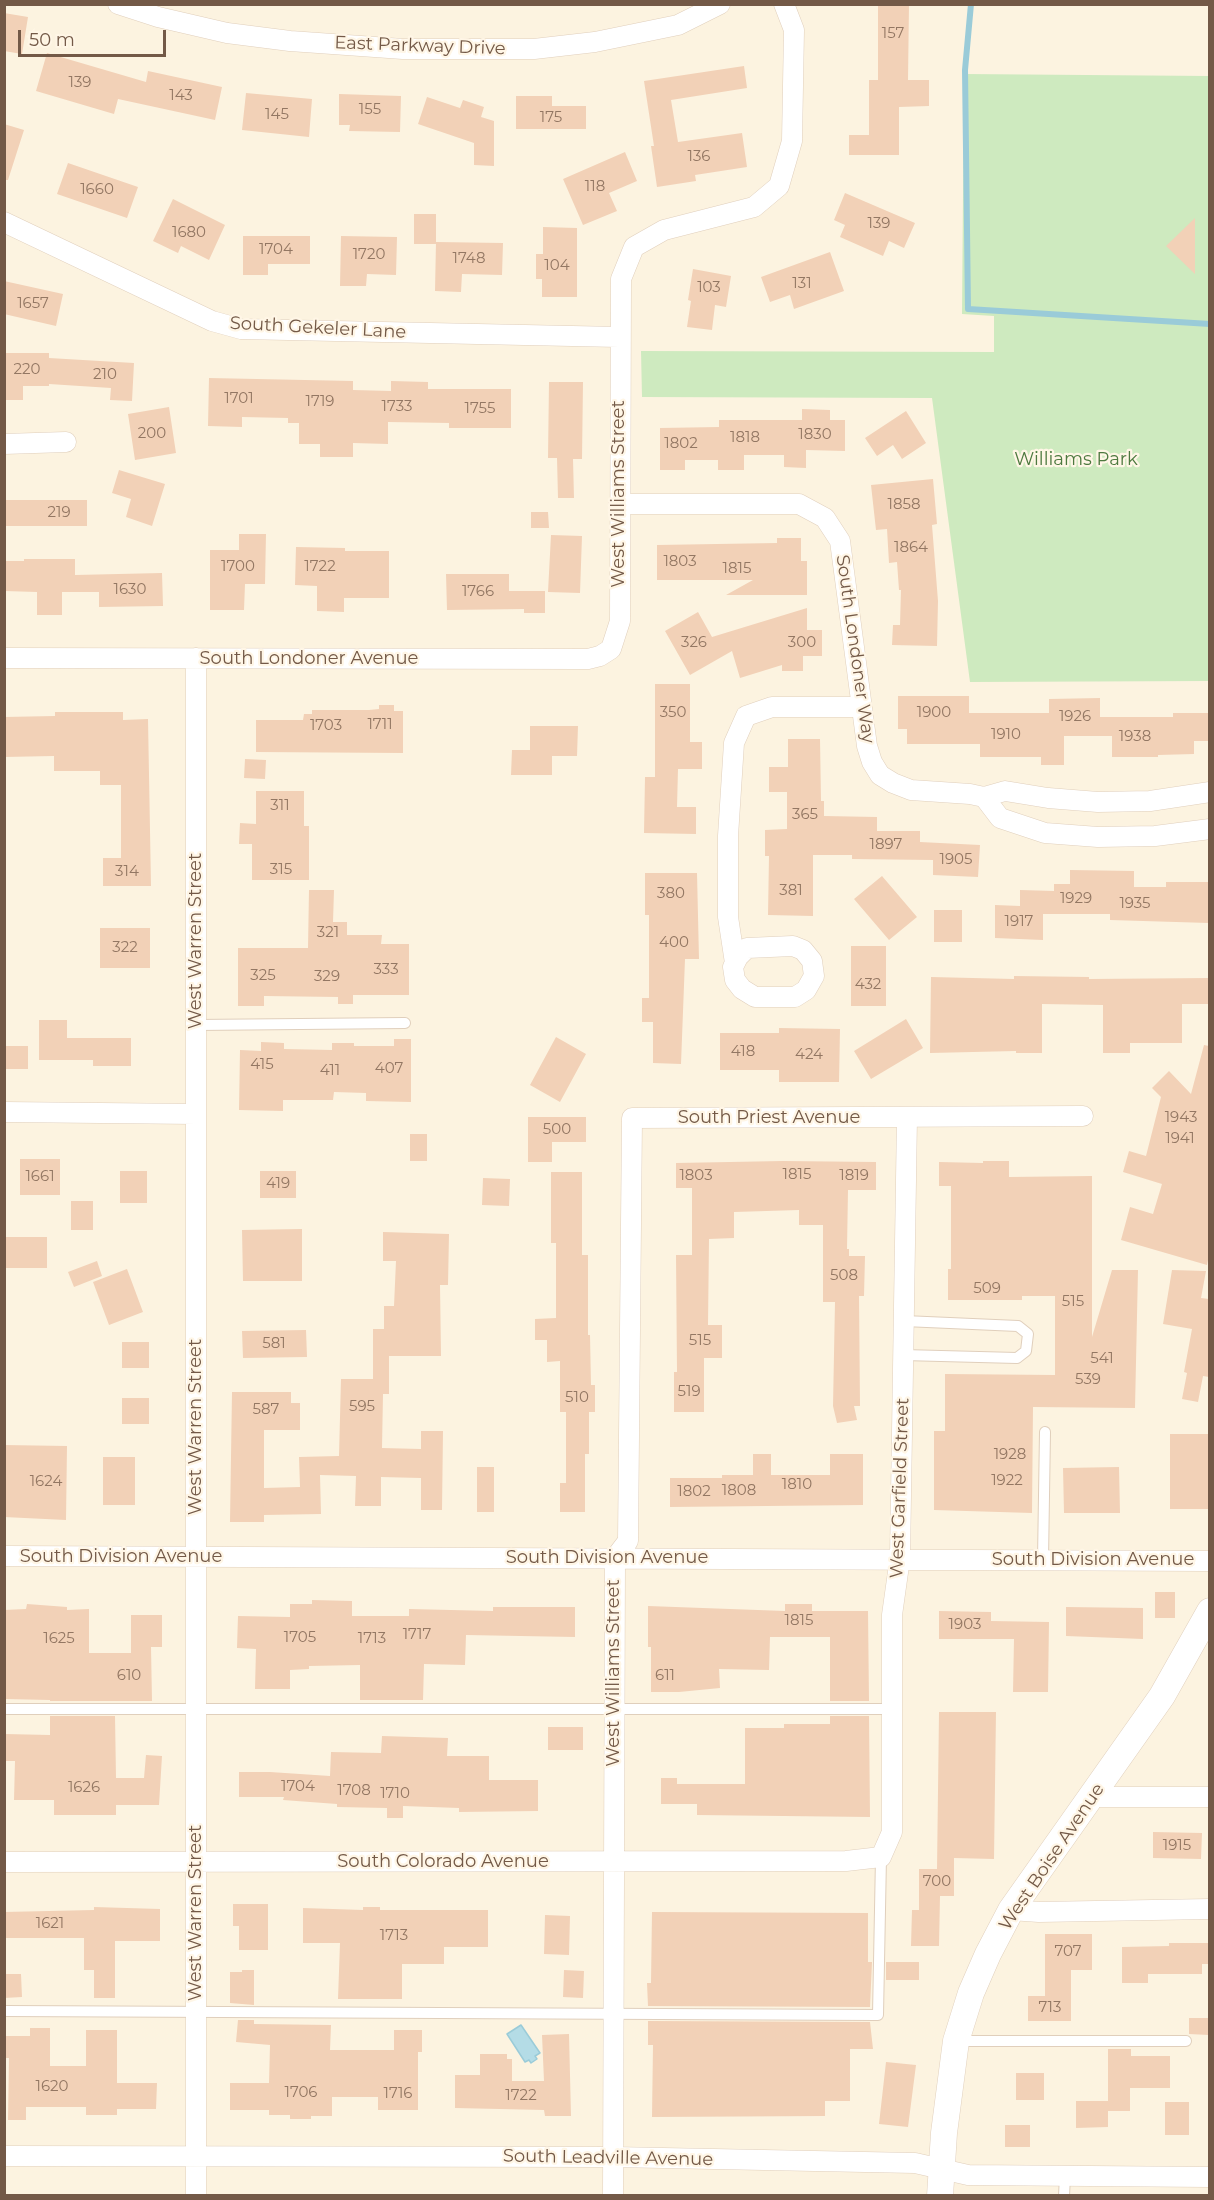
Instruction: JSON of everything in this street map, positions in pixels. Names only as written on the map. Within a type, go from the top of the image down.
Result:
[{"type":"street","name":"East Parkway Drive","points":[[118,4],[158,17],[227,33],[290,41],[403,49],[534,49],[595,42],[678,25],[720,4]]},
{"type":"street","name":"West Williams Street","points":[[611,649],[620,621],[619,338],[621,279],[634,247],[664,230],[754,207],[779,186],[792,141],[794,30],[784,4]]},
{"type":"street","name":"South Gekeler Lane","points":[[4,222],[212,321],[241,328],[619,338]]},
{"type":"street","points":[[4,444],[66,442]]},
{"type":"street","name":"South Londoner Way","points":[[619,504],[799,504],[825,518],[840,540],[867,746],[872,762],[880,775],[893,783],[911,790],[984,797],[1005,791],[1048,798],[1098,802],[1150,801],[1209,792]]},
{"type":"street","name":"South Londoner Avenue","points":[[4,658],[588,659],[600,656],[611,649]]},
{"type":"street","name":"West Warren Street","points":[[196,658],[196,2196]]},
{"type":"street","points":[[735,963],[728,917],[728,836],[734,743],[746,716],[772,707],[862,708]]},
{"type":"street","points":[[984,797],[1000,818],[1045,833],[1098,837],[1155,836],[1209,829]]},
{"type":"street","points":[[4,1112],[196,1114]]},
{"type":"street","name":"South Priest Avenue","points":[[632,1118],[1083,1116]]},
{"type":"street","name":"West Garfield Street","points":[[881,1857],[892,1832],[892,1616],[900,1558],[907,1117]]},
{"type":"street","name":"West Williams Street","points":[[613,2196],[615,1558],[628,1541],[632,1118]]},
{"type":"street","name":"South Division Avenue","points":[[4,1556],[1209,1561]]},
{"type":"street","name":"West Boise Avenue","points":[[940,2196],[956,2041],[971,1994],[988,1954],[1011,1910],[1162,1696],[1209,1611]]},
{"type":"street","points":[[1092,1797],[1209,1797]]},
{"type":"street","name":"South Colorado Avenue","points":[[4,1862],[846,1861],[881,1857]]},
{"type":"street","points":[[1011,1910],[1039,1912],[1209,1909]]},
{"type":"street","name":"South Leadville Avenue","points":[[4,2156],[613,2157],[915,2163],[968,2175],[1065,2186],[1209,2177]]},
{"type":"lane","points":[[196,1025],[405,1023]]},
{"type":"lane","points":[[903,1355],[1017,1358],[1026,1351],[1028,1334],[1018,1326],[904,1322]]},
{"type":"lane","points":[[1043,1559],[1045,1432]]},
{"type":"lane","points":[[4,1709],[893,1709]]},
{"type":"lane","points":[[4,2011],[878,2015],[881,1857]]},
{"type":"lane","points":[[956,2041],[1186,2041]]},
{"type":"green space","name":"Williams Park","points":[[964,74],[1209,76],[1209,681],[970,682],[932,398],[642,397],[641,351],[994,352],[994,316],[962,314]]},
{"type":"water","points":[[521,2025],[540,2053],[531,2063],[529,2060],[525,2062],[507,2034]]},
{"type":"building","points":[[878,4],[909,4],[908,80],[929,80],[929,106],[899,107],[899,155],[849,155],[849,135],[869,135],[869,80],[878,80]]},
{"type":"building","points":[[4,13],[28,17],[22,54],[4,51]]},
{"type":"building","points":[[47,53],[146,82],[148,71],[222,87],[215,120],[118,99],[114,114],[36,91]]},
{"type":"building","points":[[744,66],[747,88],[671,100],[678,142],[742,133],[747,167],[695,175],[696,181],[657,187],[651,146],[654,146],[644,81]]},
{"type":"building","points":[[246,93],[312,99],[309,137],[242,130]]},
{"type":"building","points":[[339,94],[401,96],[400,132],[349,131],[350,125],[339,125]]},
{"type":"building","points":[[516,96],[552,96],[552,106],[586,106],[586,129],[516,129]]},
{"type":"building","points":[[427,97],[460,108],[463,100],[484,107],[481,117],[494,121],[494,166],[474,165],[474,143],[418,124]]},
{"type":"building","points":[[4,124],[24,130],[8,180],[4,180]]},
{"type":"building","points":[[625,152],[637,181],[609,193],[617,211],[583,225],[563,179]]},
{"type":"building","points":[[68,163],[138,187],[127,218],[57,194]]},
{"type":"building","points":[[845,193],[915,223],[904,248],[889,241],[883,256],[840,237],[845,225],[834,220]]},
{"type":"building","points":[[173,199],[225,225],[209,260],[181,246],[178,253],[153,241]]},
{"type":"building","points":[[414,214],[436,214],[436,244],[414,244]]},
{"type":"building","points":[[1195,218],[1195,274],[1166,246]]},
{"type":"building","points":[[543,227],[577,228],[577,297],[542,297],[542,279],[536,279],[536,254],[543,254]]},
{"type":"building","points":[[243,236],[310,236],[310,264],[268,264],[268,275],[243,275]]},
{"type":"building","points":[[341,236],[397,237],[396,275],[367,274],[366,286],[340,286]]},
{"type":"building","points":[[436,242],[503,243],[502,275],[462,274],[461,292],[435,291]]},
{"type":"building","points":[[830,252],[844,291],[794,309],[790,295],[770,302],[761,277]]},
{"type":"building","points":[[693,269],[731,276],[726,307],[715,305],[712,330],[687,327]]},
{"type":"building","points":[[4,281],[63,294],[56,326],[4,314]]},
{"type":"building","points":[[5,353],[49,353],[49,358],[134,363],[132,401],[110,400],[111,388],[49,384],[49,386],[23,386],[23,400],[5,400]]},
{"type":"building","points":[[209,378],[353,381],[353,390],[391,391],[391,381],[428,382],[428,389],[511,389],[511,428],[449,428],[449,423],[388,422],[388,444],[353,443],[353,457],[320,457],[320,444],[299,444],[299,423],[288,423],[288,418],[242,417],[242,427],[208,426]]},
{"type":"building","points":[[549,382],[583,382],[582,459],[573,459],[574,498],[558,498],[557,458],[548,458]]},
{"type":"building","points":[[169,407],[176,453],[135,460],[128,414]]},
{"type":"building","points":[[802,409],[830,410],[830,420],[845,420],[845,451],[806,450],[806,468],[784,467],[784,455],[744,455],[744,470],[718,470],[718,460],[685,460],[685,470],[660,470],[660,428],[719,427],[719,420],[802,420]]},
{"type":"building","points":[[906,411],[926,443],[902,459],[893,445],[877,456],[865,438]]},
{"type":"building","points":[[119,470],[165,484],[152,526],[126,517],[131,499],[112,493]]},
{"type":"building","points":[[933,479],[937,524],[932,525],[938,601],[937,646],[892,645],[893,625],[900,625],[901,590],[899,590],[897,562],[889,563],[887,529],[876,530],[871,485]]},
{"type":"building","points":[[4,500],[87,500],[87,526],[4,526]]},
{"type":"building","points":[[531,512],[548,512],[549,528],[531,528]]},
{"type":"building","points":[[239,534],[266,534],[265,584],[245,584],[244,610],[210,610],[210,550],[239,550]]},
{"type":"building","points":[[551,535],[582,536],[580,593],[548,592]]},
{"type":"building","points":[[777,538],[801,538],[801,561],[807,561],[807,595],[726,595],[753,580],[657,580],[657,545],[777,543]]},
{"type":"building","points":[[296,547],[345,548],[345,551],[389,551],[389,598],[344,598],[344,612],[317,611],[317,586],[295,585]]},
{"type":"building","points":[[24,559],[75,559],[75,575],[162,573],[163,606],[99,607],[99,592],[62,592],[62,615],[37,615],[37,592],[4,591],[4,561],[24,561]]},
{"type":"building","points":[[446,574],[509,574],[509,591],[545,591],[545,613],[524,613],[524,609],[447,610]]},
{"type":"building","points":[[807,608],[807,630],[822,630],[822,656],[803,656],[803,671],[782,671],[782,665],[740,678],[732,651],[690,675],[665,631],[698,612],[712,637]]},
{"type":"building","points":[[655,684],[690,684],[690,742],[702,742],[702,769],[678,769],[677,807],[696,807],[696,834],[644,833],[645,777],[655,777]]},
{"type":"building","points":[[898,696],[969,696],[969,713],[1049,713],[1049,699],[1100,698],[1100,717],[1173,717],[1173,713],[1209,713],[1209,741],[1194,741],[1194,754],[1112,757],[1112,736],[1064,736],[1064,765],[1041,765],[1041,757],[980,757],[980,744],[907,744],[907,729],[898,729]]},
{"type":"building","points":[[379,705],[394,705],[394,711],[403,711],[403,753],[256,752],[256,720],[303,720],[304,714],[312,714],[312,710],[369,710],[379,709]]},
{"type":"building","points":[[55,712],[123,712],[123,720],[148,719],[151,886],[103,886],[103,858],[121,858],[121,785],[100,785],[100,771],[54,771],[54,756],[4,757],[4,717],[55,716]]},
{"type":"building","points":[[530,726],[578,726],[577,756],[552,756],[552,775],[511,775],[512,750],[530,750]]},
{"type":"building","points":[[788,739],[820,739],[821,801],[824,801],[824,816],[877,817],[877,831],[920,831],[920,842],[980,845],[978,877],[933,875],[933,860],[852,859],[852,855],[813,855],[813,916],[768,915],[769,856],[765,856],[765,830],[787,829],[787,792],[769,792],[769,767],[788,767]]},
{"type":"building","points":[[245,759],[266,760],[265,779],[244,778]]},
{"type":"building","points":[[256,791],[304,791],[304,826],[309,826],[309,880],[252,880],[252,844],[239,844],[240,823],[256,824]]},
{"type":"building","points":[[1070,870],[1134,871],[1134,887],[1166,887],[1166,882],[1209,882],[1209,923],[1110,920],[1110,914],[1043,914],[1043,940],[995,938],[995,905],[1020,906],[1020,890],[1054,891],[1054,884],[1070,884]]},
{"type":"building","points":[[645,873],[697,873],[699,959],[685,959],[681,1064],[653,1063],[653,1022],[642,1022],[642,998],[649,998],[649,915],[645,915]]},
{"type":"building","points":[[882,876],[917,917],[889,940],[854,899]]},
{"type":"building","points":[[309,890],[334,890],[333,922],[347,922],[347,935],[382,935],[381,944],[409,944],[409,995],[353,995],[353,1004],[338,1004],[338,997],[264,996],[264,1006],[238,1006],[238,948],[308,948]]},
{"type":"building","points":[[934,910],[962,910],[962,942],[934,942]]},
{"type":"building","points":[[100,928],[150,928],[150,968],[100,968]]},
{"type":"building","points":[[851,946],[886,946],[886,1006],[851,1006]]},
{"type":"building","points":[[1014,976],[1089,977],[1089,979],[1209,978],[1209,1004],[1182,1004],[1182,1043],[1130,1043],[1130,1053],[1103,1053],[1103,1005],[1042,1004],[1042,1053],[1016,1053],[1016,1051],[930,1053],[931,977],[1014,979]]},
{"type":"building","points":[[906,1019],[923,1048],[871,1079],[854,1051]]},
{"type":"building","points":[[39,1020],[67,1020],[67,1038],[131,1038],[131,1066],[93,1066],[93,1060],[39,1060]]},
{"type":"building","points":[[779,1028],[840,1029],[839,1082],[779,1082],[779,1070],[720,1070],[720,1033],[779,1033]]},
{"type":"building","points":[[556,1037],[586,1054],[560,1102],[530,1085]]},
{"type":"building","points":[[394,1039],[411,1039],[411,1102],[366,1101],[366,1093],[334,1092],[333,1100],[283,1100],[283,1111],[239,1110],[240,1050],[261,1051],[261,1042],[284,1043],[284,1049],[332,1050],[332,1043],[354,1043],[354,1046],[394,1046]]},
{"type":"building","points":[[1204,1045],[1209,1046],[1209,1260],[1207,1265],[1121,1240],[1130,1207],[1153,1214],[1162,1184],[1123,1172],[1129,1151],[1146,1156],[1161,1097],[1152,1088],[1169,1071],[1191,1094]]},
{"type":"building","points":[[4,1046],[28,1046],[28,1069],[4,1069]]},
{"type":"building","points":[[528,1117],[586,1117],[586,1142],[552,1142],[552,1162],[528,1162]]},
{"type":"building","points":[[410,1134],[427,1134],[427,1161],[410,1161]]},
{"type":"building","points":[[20,1159],[60,1159],[60,1195],[20,1195]]},
{"type":"building","points":[[983,1161],[1009,1161],[1009,1177],[1092,1176],[1092,1337],[1112,1270],[1138,1270],[1135,1408],[1033,1407],[1032,1513],[934,1510],[934,1431],[945,1431],[945,1374],[1055,1375],[1055,1296],[1022,1296],[1022,1300],[948,1300],[948,1269],[951,1269],[951,1186],[939,1186],[939,1162],[983,1163]]},
{"type":"building","points":[[876,1162],[876,1190],[848,1190],[847,1249],[849,1249],[849,1256],[865,1256],[864,1296],[859,1296],[860,1406],[854,1406],[857,1420],[837,1423],[833,1406],[835,1302],[823,1302],[823,1225],[799,1225],[799,1210],[734,1212],[734,1238],[709,1239],[708,1325],[722,1325],[722,1358],[704,1358],[704,1412],[674,1412],[674,1372],[677,1372],[676,1255],[692,1255],[692,1188],[676,1188],[676,1163]]},
{"type":"building","points":[[120,1171],[147,1171],[147,1203],[120,1203]]},
{"type":"building","points":[[260,1171],[296,1171],[296,1198],[260,1198]]},
{"type":"building","points":[[551,1172],[582,1172],[582,1255],[588,1255],[588,1335],[590,1335],[591,1385],[595,1385],[595,1412],[589,1412],[589,1454],[585,1454],[585,1512],[560,1512],[560,1483],[566,1483],[566,1412],[560,1412],[560,1361],[547,1362],[547,1340],[535,1340],[535,1319],[556,1318],[556,1243],[551,1243]]},
{"type":"building","points":[[483,1178],[510,1179],[509,1206],[482,1205]]},
{"type":"building","points":[[71,1201],[93,1201],[93,1230],[71,1230]]},
{"type":"building","points":[[302,1229],[302,1281],[243,1281],[242,1230]]},
{"type":"building","points":[[383,1232],[449,1234],[448,1285],[440,1285],[441,1356],[389,1356],[389,1394],[383,1394],[382,1448],[421,1449],[421,1431],[443,1431],[442,1510],[421,1510],[421,1478],[381,1477],[381,1506],[355,1506],[356,1476],[320,1475],[321,1514],[264,1515],[264,1522],[230,1522],[232,1392],[291,1392],[291,1403],[300,1403],[300,1430],[264,1430],[264,1488],[300,1487],[299,1457],[339,1456],[341,1379],[373,1379],[373,1329],[384,1329],[384,1306],[394,1306],[396,1261],[383,1261]]},
{"type":"building","points":[[4,1237],[47,1237],[47,1268],[4,1268]]},
{"type":"building","points":[[97,1261],[102,1276],[74,1287],[68,1272]]},
{"type":"building","points":[[127,1269],[143,1312],[109,1325],[93,1282]]},
{"type":"building","points":[[1172,1270],[1206,1271],[1201,1298],[1209,1299],[1209,1377],[1203,1376],[1198,1402],[1182,1399],[1187,1373],[1184,1372],[1192,1329],[1163,1324]]},
{"type":"building","points":[[306,1330],[307,1357],[243,1358],[242,1331]]},
{"type":"building","points":[[122,1342],[149,1342],[149,1368],[122,1368]]},
{"type":"building","points":[[122,1398],[149,1398],[149,1424],[122,1424]]},
{"type":"building","points":[[1170,1434],[1209,1434],[1209,1509],[1170,1509]]},
{"type":"building","points":[[4,1445],[67,1446],[66,1520],[4,1517]]},
{"type":"building","points":[[753,1454],[771,1454],[771,1475],[830,1475],[830,1454],[863,1454],[863,1505],[670,1507],[670,1478],[722,1478],[722,1475],[753,1475]]},
{"type":"building","points":[[103,1457],[135,1457],[135,1505],[103,1505]]},
{"type":"building","points":[[477,1467],[494,1467],[494,1512],[477,1512]]},
{"type":"building","points":[[1119,1467],[1120,1513],[1064,1513],[1063,1468]]},
{"type":"building","points":[[1155,1592],[1175,1592],[1175,1618],[1155,1618]]},
{"type":"building","points":[[312,1600],[352,1601],[352,1616],[409,1616],[409,1609],[493,1611],[493,1607],[575,1607],[575,1637],[466,1635],[465,1665],[424,1664],[423,1700],[360,1700],[360,1665],[309,1666],[309,1669],[290,1670],[290,1689],[255,1689],[256,1649],[237,1648],[238,1616],[290,1617],[290,1604],[312,1604]]},
{"type":"building","points":[[27,1604],[67,1607],[67,1610],[89,1609],[89,1653],[131,1653],[131,1615],[162,1615],[162,1647],[151,1647],[152,1701],[5,1699],[4,1610],[26,1609]]},
{"type":"building","points":[[785,1604],[812,1604],[812,1611],[868,1611],[869,1701],[830,1701],[830,1637],[770,1637],[769,1670],[719,1669],[720,1688],[651,1692],[648,1606],[785,1611]]},
{"type":"building","points":[[1066,1607],[1143,1608],[1143,1639],[1066,1636]]},
{"type":"building","points":[[939,1611],[991,1612],[991,1621],[1049,1622],[1048,1692],[1013,1692],[1014,1639],[939,1639]]},
{"type":"building","points":[[939,1712],[996,1712],[994,1859],[954,1858],[954,1896],[940,1896],[939,1946],[911,1946],[912,1910],[919,1910],[919,1869],[937,1869]]},
{"type":"building","points":[[50,1716],[115,1716],[116,1778],[144,1778],[146,1755],[162,1756],[159,1805],[116,1805],[116,1815],[54,1815],[54,1800],[14,1800],[15,1761],[4,1761],[5,1734],[50,1735]]},
{"type":"building","points":[[830,1716],[869,1716],[870,1817],[697,1815],[697,1804],[661,1804],[661,1778],[677,1778],[677,1784],[745,1784],[745,1728],[784,1728],[784,1724],[830,1724]]},
{"type":"building","points":[[548,1727],[583,1727],[583,1750],[548,1750]]},
{"type":"building","points":[[382,1736],[448,1738],[447,1756],[489,1756],[489,1780],[538,1780],[538,1811],[459,1812],[459,1808],[403,1806],[403,1818],[387,1818],[387,1808],[337,1807],[337,1804],[283,1800],[284,1797],[239,1797],[239,1772],[330,1776],[331,1752],[381,1753]]},
{"type":"building","points":[[1153,1832],[1202,1833],[1201,1859],[1153,1858]]},
{"type":"building","points":[[233,1904],[268,1904],[268,1950],[239,1950],[239,1926],[233,1926]]},
{"type":"building","points":[[94,1907],[160,1909],[160,1941],[115,1941],[115,1998],[94,1998],[94,1970],[84,1970],[84,1938],[4,1938],[4,1912],[94,1910]]},
{"type":"building","points":[[363,1907],[380,1907],[380,1910],[488,1910],[488,1947],[444,1947],[444,1964],[402,1964],[402,1999],[338,1999],[340,1943],[303,1943],[303,1908],[363,1910]]},
{"type":"building","points":[[652,1912],[868,1913],[868,1962],[872,1962],[870,2007],[648,2006],[647,1983],[651,1983]]},
{"type":"building","points":[[545,1915],[570,1916],[569,1955],[544,1954]]},
{"type":"building","points":[[1045,1934],[1092,1934],[1092,1970],[1071,1970],[1071,2021],[1028,2021],[1028,1996],[1045,1996]]},
{"type":"building","points":[[1169,1943],[1209,1943],[1209,1964],[1202,1964],[1202,1974],[1148,1974],[1148,1983],[1122,1983],[1122,1947],[1169,1946]]},
{"type":"building","points":[[886,1962],[919,1962],[919,1980],[886,1980]]},
{"type":"building","points":[[242,1970],[254,1970],[254,2005],[230,2003],[230,1972],[242,1972]]},
{"type":"building","points":[[564,1970],[584,1971],[583,1998],[563,1997]]},
{"type":"building","points":[[4,1974],[21,1974],[22,1997],[4,1998]]},
{"type":"building","points":[[1189,2018],[1209,2018],[1209,2035],[1189,2034]]},
{"type":"building","points":[[238,2020],[254,2020],[254,2024],[331,2025],[330,2050],[394,2050],[394,2030],[422,2030],[422,2052],[418,2052],[418,2110],[378,2110],[378,2097],[332,2097],[332,2116],[311,2116],[311,2119],[290,2119],[290,2115],[269,2115],[269,2110],[230,2110],[230,2083],[269,2083],[270,2045],[236,2042]]},
{"type":"building","points":[[648,2021],[870,2022],[873,2049],[850,2049],[850,2101],[825,2101],[825,2116],[652,2117],[653,2045],[648,2045]]},
{"type":"building","points":[[30,2028],[50,2028],[50,2066],[86,2066],[86,2030],[117,2030],[117,2083],[157,2083],[156,2109],[117,2109],[117,2115],[86,2115],[86,2107],[26,2107],[26,2120],[8,2120],[9,2058],[4,2058],[4,2036],[30,2036]]},
{"type":"building","points":[[569,2034],[571,2116],[545,2116],[544,2110],[455,2108],[455,2075],[480,2075],[480,2054],[507,2054],[507,2059],[512,2059],[512,2081],[544,2081],[542,2035]]},
{"type":"building","points":[[1108,2049],[1131,2049],[1131,2056],[1170,2056],[1170,2088],[1130,2088],[1130,2111],[1108,2111],[1108,2127],[1076,2128],[1076,2101],[1108,2101]]},
{"type":"building","points":[[886,2062],[916,2065],[908,2127],[879,2124]]},
{"type":"building","points":[[1016,2073],[1044,2073],[1044,2100],[1016,2100]]},
{"type":"building","points":[[1165,2102],[1189,2102],[1189,2135],[1165,2135]]},
{"type":"building","points":[[1005,2125],[1030,2125],[1030,2147],[1005,2147]]},
{"type":"waterway","points":[[971,4],[965,70],[968,309],[1210,324]]}]
